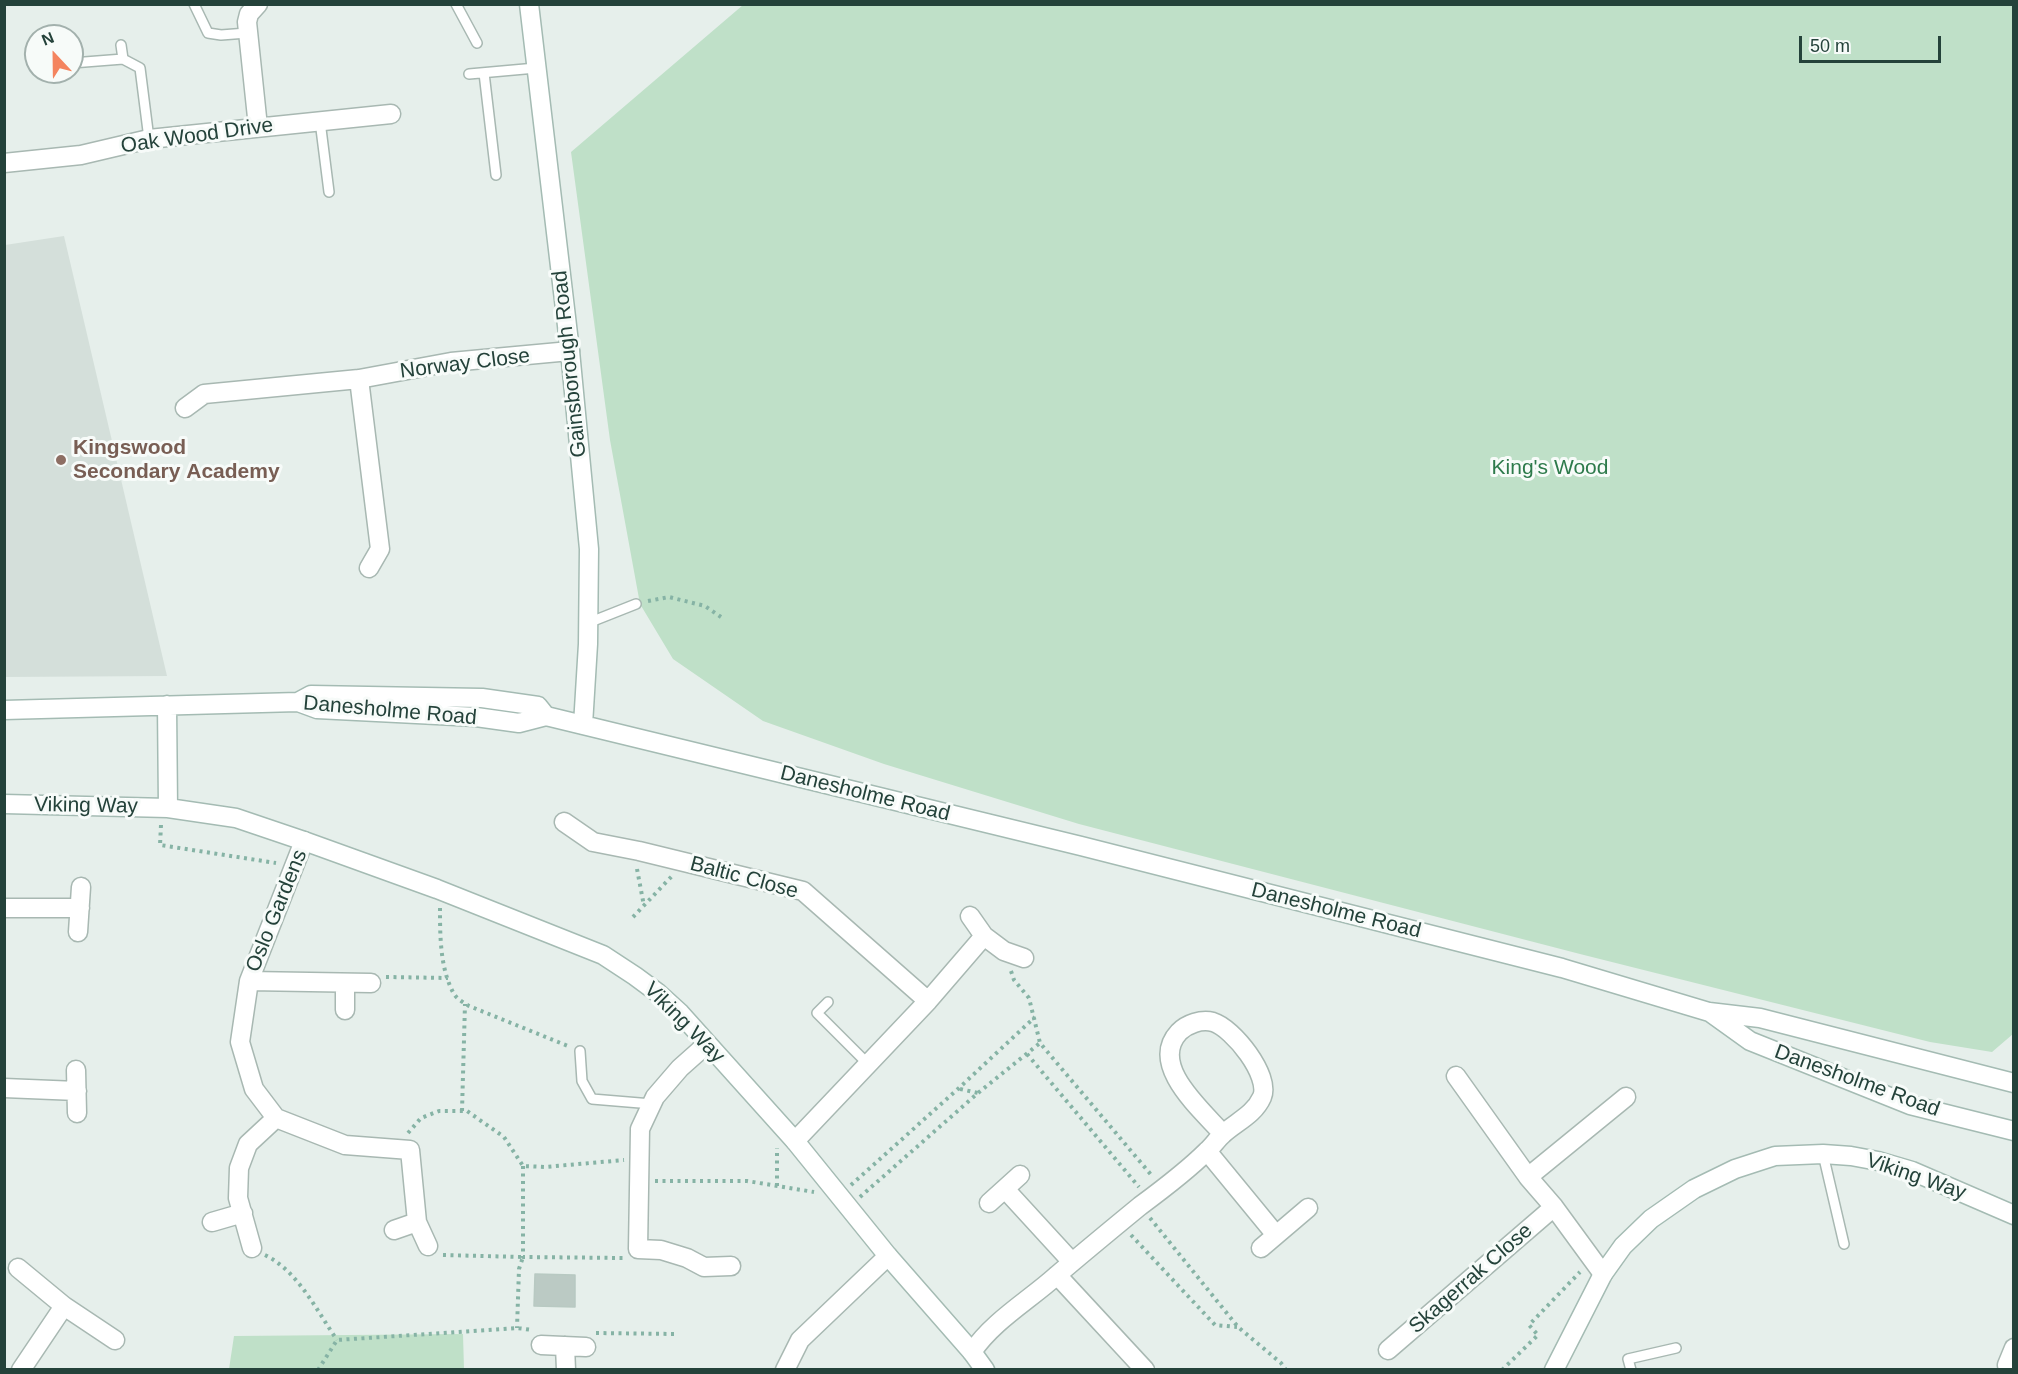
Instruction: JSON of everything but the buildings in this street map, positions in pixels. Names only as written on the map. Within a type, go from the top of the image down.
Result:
[{"type":"street","points":[[258,4],[249,14],[247,33],[258,127]]},
{"type":"street","name":"Gainsborough Road","points":[[529,4],[570,351],[589,549],[583,725]]},
{"type":"street","name":"Oak Wood Drive","points":[[4,163],[81,155],[149,139],[391,114]]},
{"type":"street","name":"Norway Close","points":[[185,408],[204,394],[359,379],[451,362],[570,351]]},
{"type":"street","points":[[359,379],[380,549],[369,568]]},
{"type":"street","name":"Danesholme Road","points":[[4,710],[298,702],[317,709],[476,717],[519,723],[546,716],[1081,846],[1551,965],[1709,1012],[1760,1018],[2013,1083]]},
{"type":"street","name":"Viking Way","points":[[164,808],[167,705]]},
{"type":"street","name":"Viking Way","points":[[4,804],[164,808],[236,818],[447,893],[603,955],[658,993],[680,1013],[778,1121],[985,1370]]},
{"type":"street","name":"Baltic Close","points":[[564,822],[593,842],[803,891],[928,1001]]},
{"type":"street","name":"Oslo Gardens","points":[[276,1118],[254,1089],[240,1042],[249,981],[304,841]]},
{"type":"street","points":[[78,932],[81,887]]},
{"type":"street","points":[[4,908],[80,908]]},
{"type":"street","points":[[970,916],[984,936],[1004,951],[1024,958]]},
{"type":"street","points":[[795,1141],[928,1001],[984,936]]},
{"type":"street","name":"Oslo Gardens","points":[[249,981],[371,983]]},
{"type":"street","points":[[345,983],[345,1010]]},
{"type":"street","name":"Danesholme Road","points":[[1709,1012],[1750,1041],[1910,1105],[2013,1131]]},
{"type":"street","points":[[972,1352],[983,1335],[1256,1109],[1263,1095],[1264,1085],[1255,1065],[1224,1028],[1203,1021],[1193,1023],[1183,1028],[1175,1037],[1170,1049],[1170,1062],[1174,1075],[1223,1134]]},
{"type":"street","points":[[707,1044],[680,1068],[652,1104],[639,1129],[638,1249],[661,1250],[687,1258],[704,1267],[731,1266]]},
{"type":"street","points":[[76,1070],[77,1113]]},
{"type":"street","name":"Skagerrak Close","points":[[1456,1076],[1528,1177],[1554,1207],[1603,1274]]},
{"type":"street","points":[[4,1088],[77,1091]]},
{"type":"street","points":[[1528,1177],[1626,1097]]},
{"type":"street","points":[[252,1248],[238,1198],[240,1168],[248,1144],[276,1118],[345,1145],[410,1150],[417,1222],[429,1246]]},
{"type":"street","points":[[1207,1151],[1276,1235]]},
{"type":"street","name":"Viking Way","points":[[1554,1370],[1603,1274],[1623,1246],[1644,1226],[1694,1189],[1735,1169],[1775,1156],[1851,1155],[1912,1171],[2013,1215]]},
{"type":"street","points":[[988,1203],[1020,1175]]},
{"type":"street","points":[[1005,1189],[1071,1261]]},
{"type":"street","name":"Skagerrak Close","points":[[1388,1350],[1554,1207]]},
{"type":"street","points":[[1261,1248],[1308,1208]]},
{"type":"street","points":[[212,1222],[243,1213]]},
{"type":"street","points":[[394,1230],[417,1222]]},
{"type":"street","points":[[785,1370],[800,1340],[888,1256]]},
{"type":"street","points":[[18,1268],[64,1306],[115,1340]]},
{"type":"street","points":[[1057,1275],[1145,1370]]},
{"type":"street","points":[[21,1370],[64,1306]]},
{"type":"street","points":[[540,1338],[565,1346],[585,1340]]},
{"type":"street","points":[[565,1346],[566,1370]]},
{"type":"lane","points":[[194,4],[208,33],[221,35],[247,33]]},
{"type":"lane","points":[[456,4],[477,43]]},
{"type":"lane","points":[[121,45],[123,59]]},
{"type":"lane","points":[[84,62],[123,59],[140,68],[149,139]]},
{"type":"lane","points":[[469,75],[536,68]]},
{"type":"lane","points":[[484,73],[496,175]]},
{"type":"lane","points":[[320,121],[329,192]]},
{"type":"lane","points":[[588,623],[636,604]]},
{"type":"lane","points":[[828,1002],[817,1013],[868,1064]]},
{"type":"lane","points":[[580,1051],[582,1082],[592,1099],[652,1104]]},
{"type":"lane","points":[[1823,1154],[1844,1244]]},
{"type":"lane","points":[[1631,1370],[1628,1359],[1676,1348]]},
{"type":"path","points":[[636,604],[669,597],[705,606],[721,617]]},
{"type":"path","points":[[164,808],[160,845],[294,866]]},
{"type":"path","points":[[639,851],[636,863],[644,906]]},
{"type":"path","points":[[633,918],[685,863]]},
{"type":"path","points":[[440,908],[440,939],[448,978],[455,996],[465,1003],[580,1051]]},
{"type":"path","points":[[1004,951],[1014,980],[1029,998],[1040,1042],[1151,1198],[1238,1327],[1281,1363],[1286,1370]]},
{"type":"path","points":[[371,983],[379,976],[448,978]]},
{"type":"path","points":[[462,1111],[465,1003]]},
{"type":"path","points":[[842,1198],[1035,1017]]},
{"type":"path","points":[[639,1180],[747,1181],[842,1198],[978,1094],[1040,1042]]},
{"type":"path","points":[[1027,1054],[1151,1198]]},
{"type":"path","points":[[959,1089],[978,1094]]},
{"type":"path","points":[[393,1149],[421,1118],[439,1111],[467,1111],[504,1137],[523,1166],[523,1257],[519,1269],[517,1328]]},
{"type":"path","points":[[777,1186],[778,1121]]},
{"type":"path","points":[[523,1166],[545,1167],[639,1159]]},
{"type":"path","points":[[1119,1223],[1215,1325],[1238,1327]]},
{"type":"path","points":[[429,1246],[424,1254],[523,1257],[636,1258],[638,1249]]},
{"type":"path","points":[[252,1248],[277,1260],[301,1286],[337,1340]]},
{"type":"path","points":[[1502,1370],[1538,1335],[1529,1325],[1592,1259]]},
{"type":"path","points":[[337,1340],[517,1328],[540,1338]]},
{"type":"path","points":[[585,1340],[676,1334]]},
{"type":"path","points":[[318,1370],[337,1340]]},
{"type":"shaded area","name":"Kingswood Secondary Academy","points":[[64,236],[167,676],[5,677],[5,245]]},
{"type":"green space","name":"King's Wood","points":[[743,5],[2013,5],[2013,1034],[1992,1052],[1930,1042],[1079,824],[884,764],[763,721],[673,659],[640,604],[610,440],[571,152]]},
{"type":"green space","points":[[463,1334],[464,1369],[229,1369],[234,1336]]},
{"type":"place","name":"Kingswood Secondary Academy","points":[[61,460]]}]
